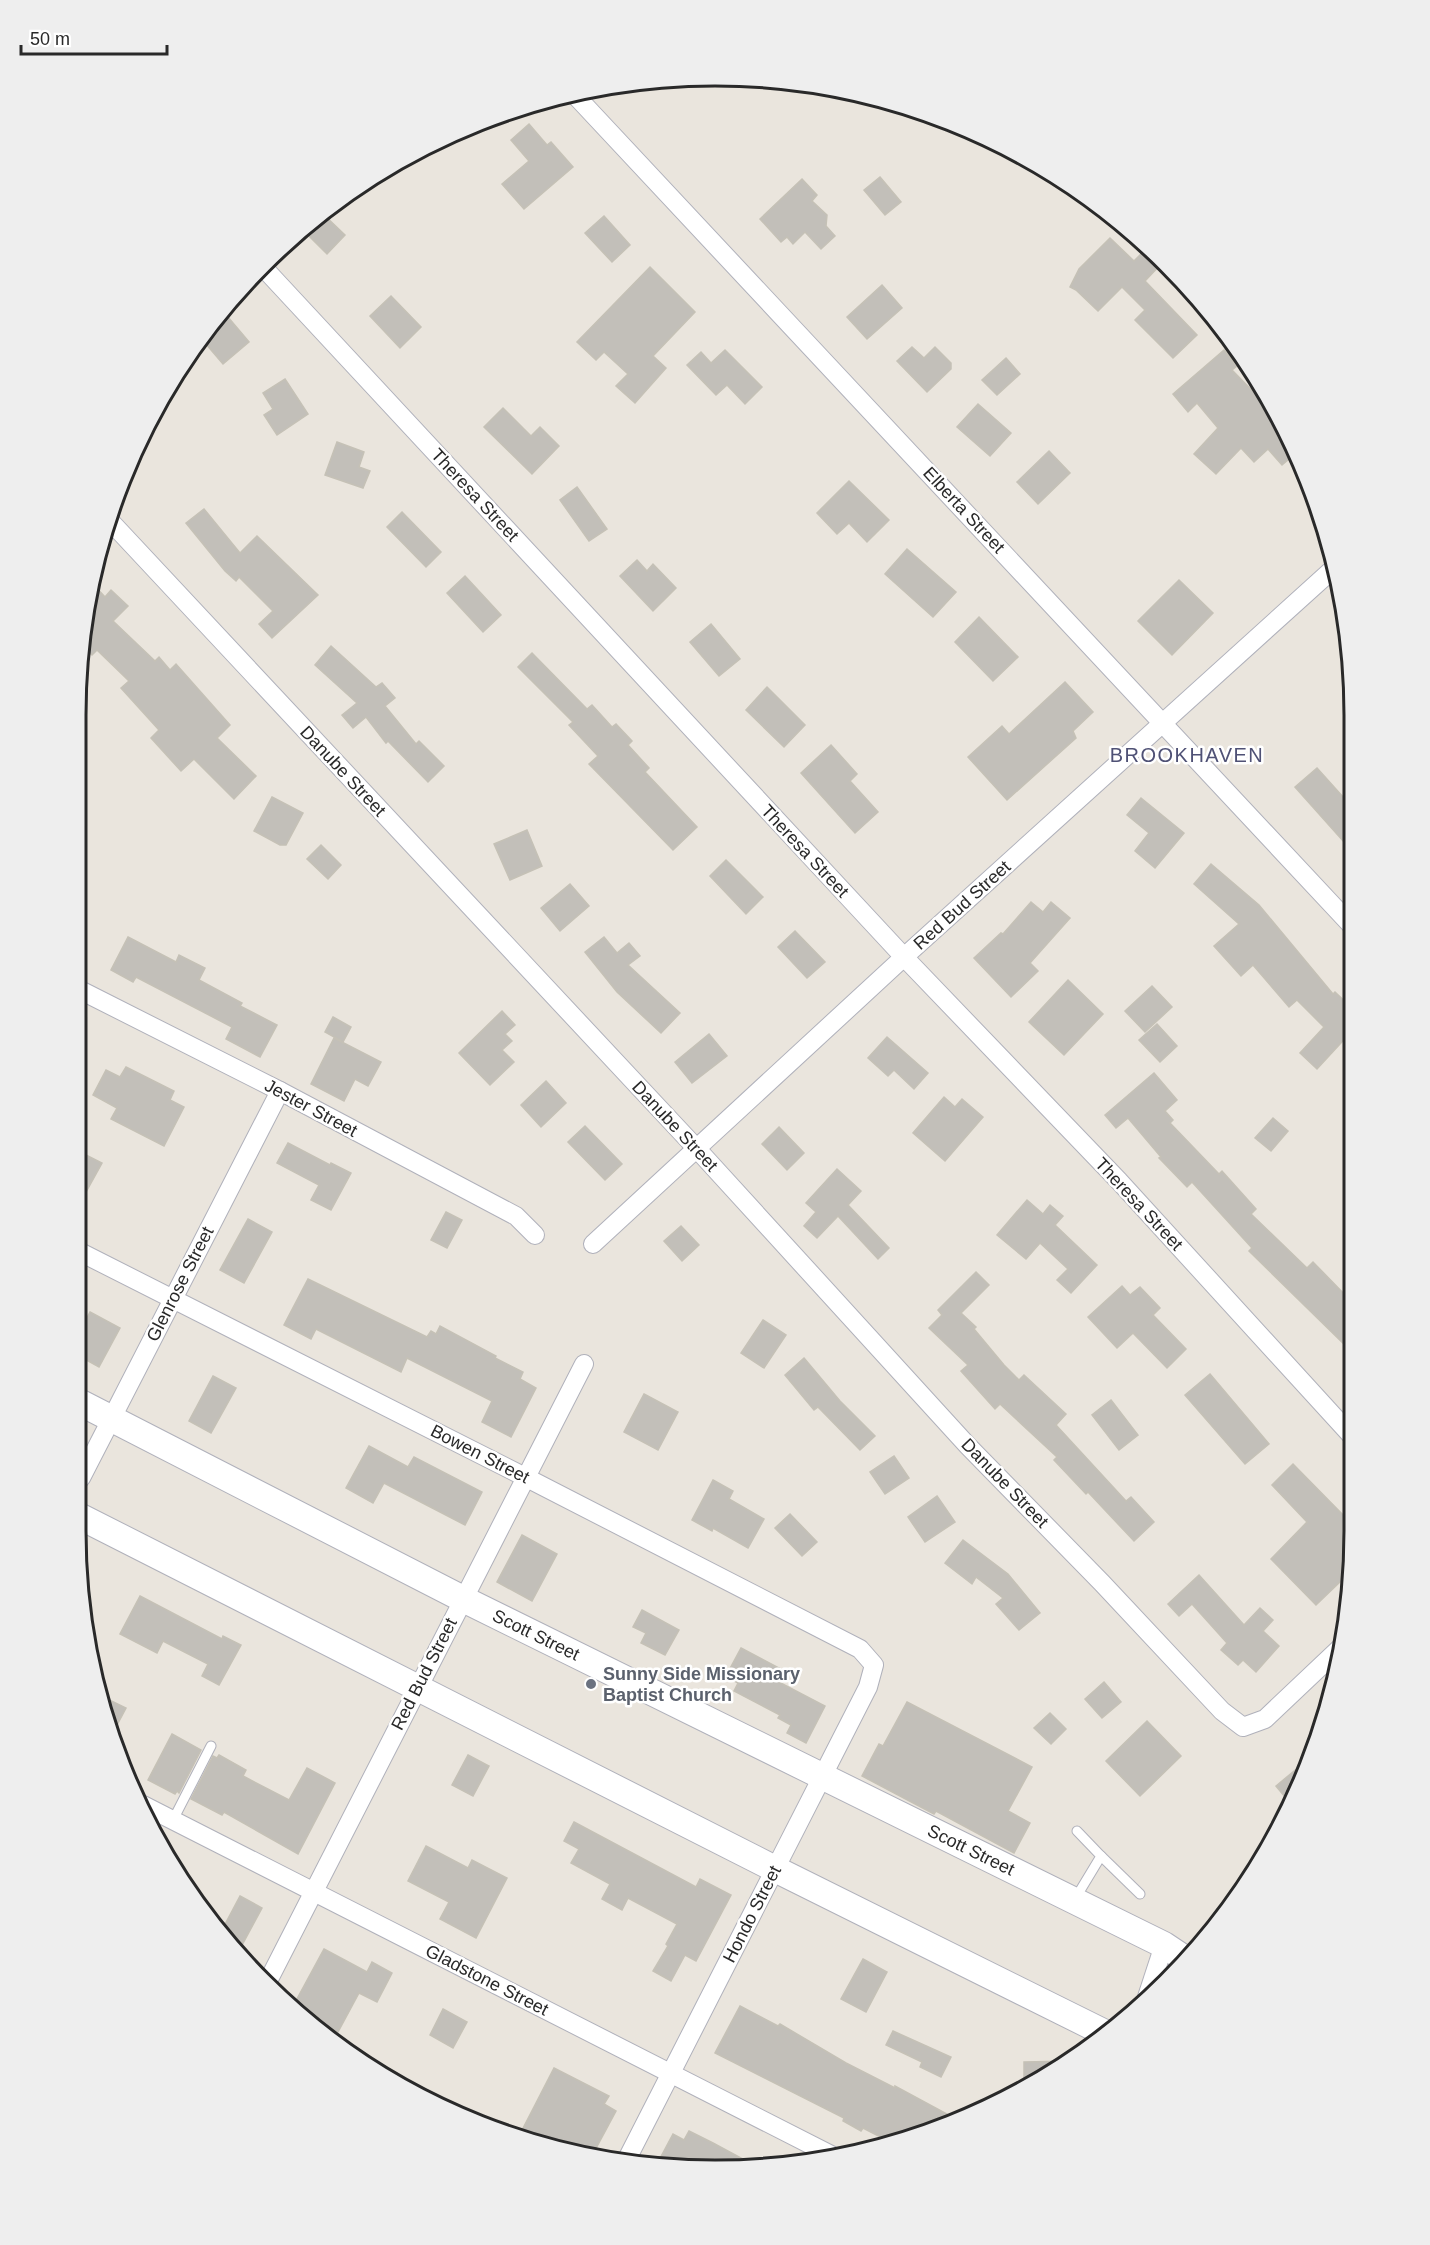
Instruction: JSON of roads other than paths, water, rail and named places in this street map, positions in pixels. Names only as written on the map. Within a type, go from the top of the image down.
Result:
[{"type":"main road","name":"Scott Street","points":[[86,1405],[463,1599],[1074,1900],[1164,1945],[1179,1955]]},
{"type":"main road","points":[[86,1520],[775,1869],[1098,2029]]},
{"type":"street","name":"Elberta Street","points":[[580,101],[1344,917]]},
{"type":"street","name":"Theresa Street","points":[[268,272],[903,957],[1119,1181],[1344,1427]]},
{"type":"street","name":"Danube Street","points":[[115,526],[697,1149],[968,1446],[1102,1583],[1222,1711],[1242,1727],[1265,1719],[1331,1656]]},
{"type":"street","name":"Red Bud Street","points":[[593,1244],[903,957],[1164,724],[1328,574]]},
{"type":"street","name":"Jester Street","points":[[86,993],[280,1091],[516,1216],[535,1235]]},
{"type":"street","name":"Glenrose Street","points":[[86,1468],[280,1091]]},
{"type":"street","name":"Bowen Street","points":[[86,1254],[860,1649],[874,1665]]},
{"type":"street","name":"Red Bud Street","points":[[271,1976],[584,1364]]},
{"type":"street","name":"Hondo Street","points":[[630,2153],[868,1687],[874,1665]]},
{"type":"street","name":"Gladstone Street","points":[[150,1809],[821,2150]]},
{"type":"street","points":[[1151,1983],[1164,1945]]},
{"type":"lane","points":[[173,1820],[211,1746]]},
{"type":"lane","points":[[1077,1831],[1140,1894]]},
{"type":"lane","points":[[1074,1900],[1101,1856]]},
{"type":"place","name":"Sunny Side Missionary Baptist Church","points":[[591,1684]]},
{"type":"district","name":"BROOKHAVEN","points":[[1187,755]]}]
